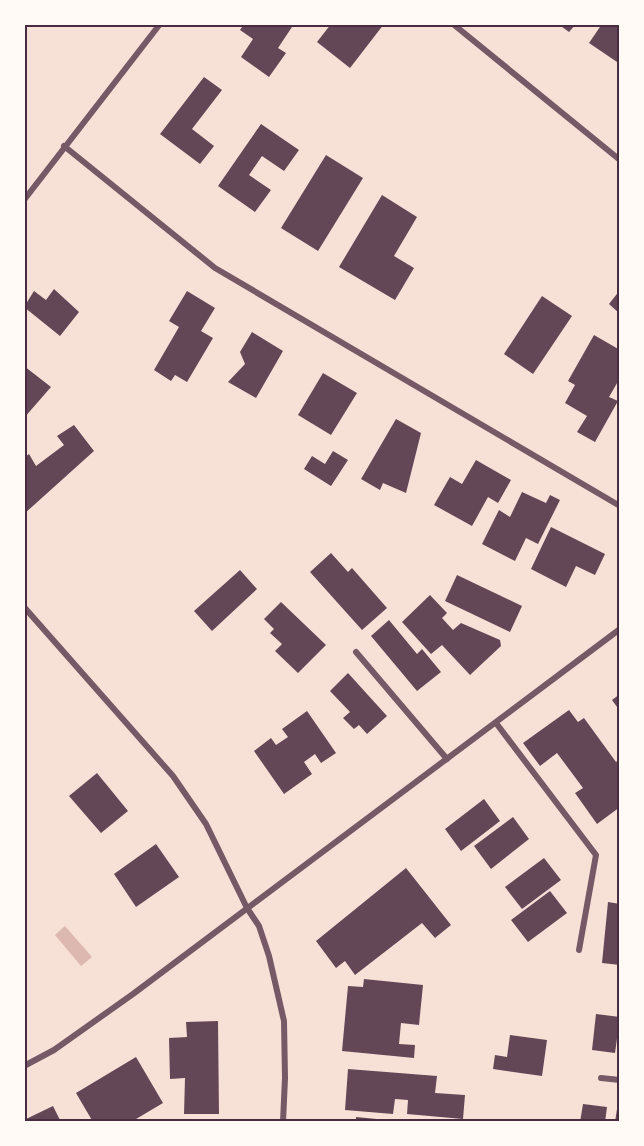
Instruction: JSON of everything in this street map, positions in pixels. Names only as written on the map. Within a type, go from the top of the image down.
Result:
[{"type":"street","points":[[24,200],[160,24]]},
{"type":"street","points":[[453,24],[620,160]]},
{"type":"street","points":[[64,146],[215,268],[620,506]]},
{"type":"street","points":[[24,607],[173,776],[206,824],[247,908],[259,926],[269,956],[284,1022],[283,1122]]},
{"type":"street","points":[[24,1066],[62,1044],[620,630]]},
{"type":"street","points":[[356,652],[447,759]]},
{"type":"street","points":[[496,723],[596,855],[579,950]]},
{"type":"street","points":[[601,1078],[620,1080]]},
{"type":"shaded area","points":[[65,926],[92,957],[81,966],[55,935]]},
{"type":"building","points":[[244,24],[294,24],[278,48],[286,53],[269,77],[241,57],[253,39],[240,30]]},
{"type":"building","points":[[331,24],[384,24],[350,68],[317,42]]},
{"type":"building","points":[[558,24],[576,24],[569,32]]},
{"type":"building","points":[[602,24],[620,24],[620,64],[589,43]]},
{"type":"building","points":[[204,77],[222,90],[192,129],[214,146],[200,164],[160,134]]},
{"type":"building","points":[[261,124],[299,150],[284,171],[262,156],[249,175],[271,190],[255,212],[218,186]]},
{"type":"building","points":[[326,155],[363,178],[318,251],[281,228]]},
{"type":"building","points":[[382,195],[417,217],[394,256],[414,268],[395,300],[339,267]]},
{"type":"building","points":[[54,289],[79,312],[60,336],[24,307],[34,291],[46,300]]},
{"type":"building","points":[[620,290],[620,314],[609,304]]},
{"type":"building","points":[[187,291],[215,308],[201,331],[213,338],[187,382],[175,375],[171,381],[154,370],[179,327],[169,321]]},
{"type":"building","points":[[542,296],[572,316],[533,374],[504,354]]},
{"type":"building","points":[[252,332],[283,351],[256,398],[228,382],[245,364],[240,352]]},
{"type":"building","points":[[594,335],[620,350],[620,378],[609,397],[618,401],[595,442],[577,432],[587,416],[565,403],[575,385],[568,381]]},
{"type":"building","points":[[24,366],[51,387],[24,418]]},
{"type":"building","points":[[323,373],[357,393],[331,435],[298,415]]},
{"type":"building","points":[[396,419],[421,433],[406,493],[383,483],[380,490],[361,479]]},
{"type":"building","points":[[74,425],[94,451],[24,514],[24,458],[29,454],[36,466],[64,445],[57,436]]},
{"type":"building","points":[[333,451],[348,460],[331,486],[304,469],[312,456],[325,464]]},
{"type":"building","points":[[476,460],[511,480],[498,503],[488,497],[472,526],[434,505],[450,477],[462,484]]},
{"type":"building","points":[[522,492],[546,503],[550,495],[560,500],[538,544],[526,538],[515,561],[482,544],[499,510],[510,517]]},
{"type":"building","points":[[551,527],[605,554],[595,575],[576,566],[566,587],[531,569]]},
{"type":"building","points":[[331,553],[348,572],[352,568],[387,608],[362,630],[310,572]]},
{"type":"building","points":[[240,570],[257,589],[212,631],[194,611]]},
{"type":"building","points":[[457,575],[522,606],[510,632],[445,601]]},
{"type":"building","points":[[430,595],[447,613],[442,618],[453,630],[461,623],[500,640],[501,646],[470,675],[442,645],[431,654],[402,622]]},
{"type":"building","points":[[281,602],[326,645],[298,673],[275,651],[282,644],[270,633],[274,629],[264,619]]},
{"type":"building","points":[[389,620],[417,654],[422,649],[441,672],[417,691],[371,636]]},
{"type":"building","points":[[348,673],[387,716],[367,734],[359,725],[354,729],[343,718],[350,712],[330,691]]},
{"type":"building","points":[[620,694],[620,711],[612,700]]},
{"type":"building","points":[[569,710],[578,722],[584,718],[616,762],[620,759],[620,807],[597,824],[575,793],[583,788],[557,753],[540,766],[523,743]]},
{"type":"building","points":[[307,711],[336,753],[321,763],[315,754],[304,762],[312,774],[284,794],[254,751],[271,738],[276,745],[288,737],[282,729]]},
{"type":"building","points":[[97,773],[128,811],[101,833],[69,796]]},
{"type":"building","points":[[484,799],[500,821],[461,851],[445,829]]},
{"type":"building","points":[[513,817],[529,839],[491,869],[474,846]]},
{"type":"building","points":[[156,844],[179,877],[136,907],[114,874]]},
{"type":"building","points":[[544,858],[561,880],[522,909],[505,887]]},
{"type":"building","points":[[406,868],[451,925],[435,938],[422,923],[355,975],[345,961],[336,968],[316,941]]},
{"type":"building","points":[[550,891],[567,913],[528,942],[511,920]]},
{"type":"building","points":[[608,902],[620,904],[620,965],[602,963]]},
{"type":"building","points":[[364,979],[423,985],[419,1025],[401,1023],[399,1044],[415,1045],[414,1058],[342,1051],[348,986],[363,987]]},
{"type":"building","points":[[596,1014],[620,1017],[615,1053],[592,1050]]},
{"type":"building","points":[[218,1021],[219,1114],[184,1114],[185,1078],[170,1079],[169,1038],[187,1037],[186,1022]]},
{"type":"building","points":[[510,1035],[547,1040],[542,1076],[493,1069],[495,1055],[507,1057]]},
{"type":"building","points":[[136,1057],[163,1103],[131,1122],[93,1122],[76,1093]]},
{"type":"building","points":[[348,1069],[437,1076],[435,1093],[465,1095],[463,1119],[407,1114],[408,1100],[395,1099],[393,1114],[345,1110]]},
{"type":"building","points":[[583,1104],[607,1107],[605,1122],[580,1122]]},
{"type":"building","points":[[53,1106],[61,1122],[24,1122],[24,1120]]},
{"type":"building","points":[[617,1109],[620,1109],[620,1122],[615,1122]]},
{"type":"building","points":[[356,1117],[387,1120],[387,1122],[356,1122]]}]
